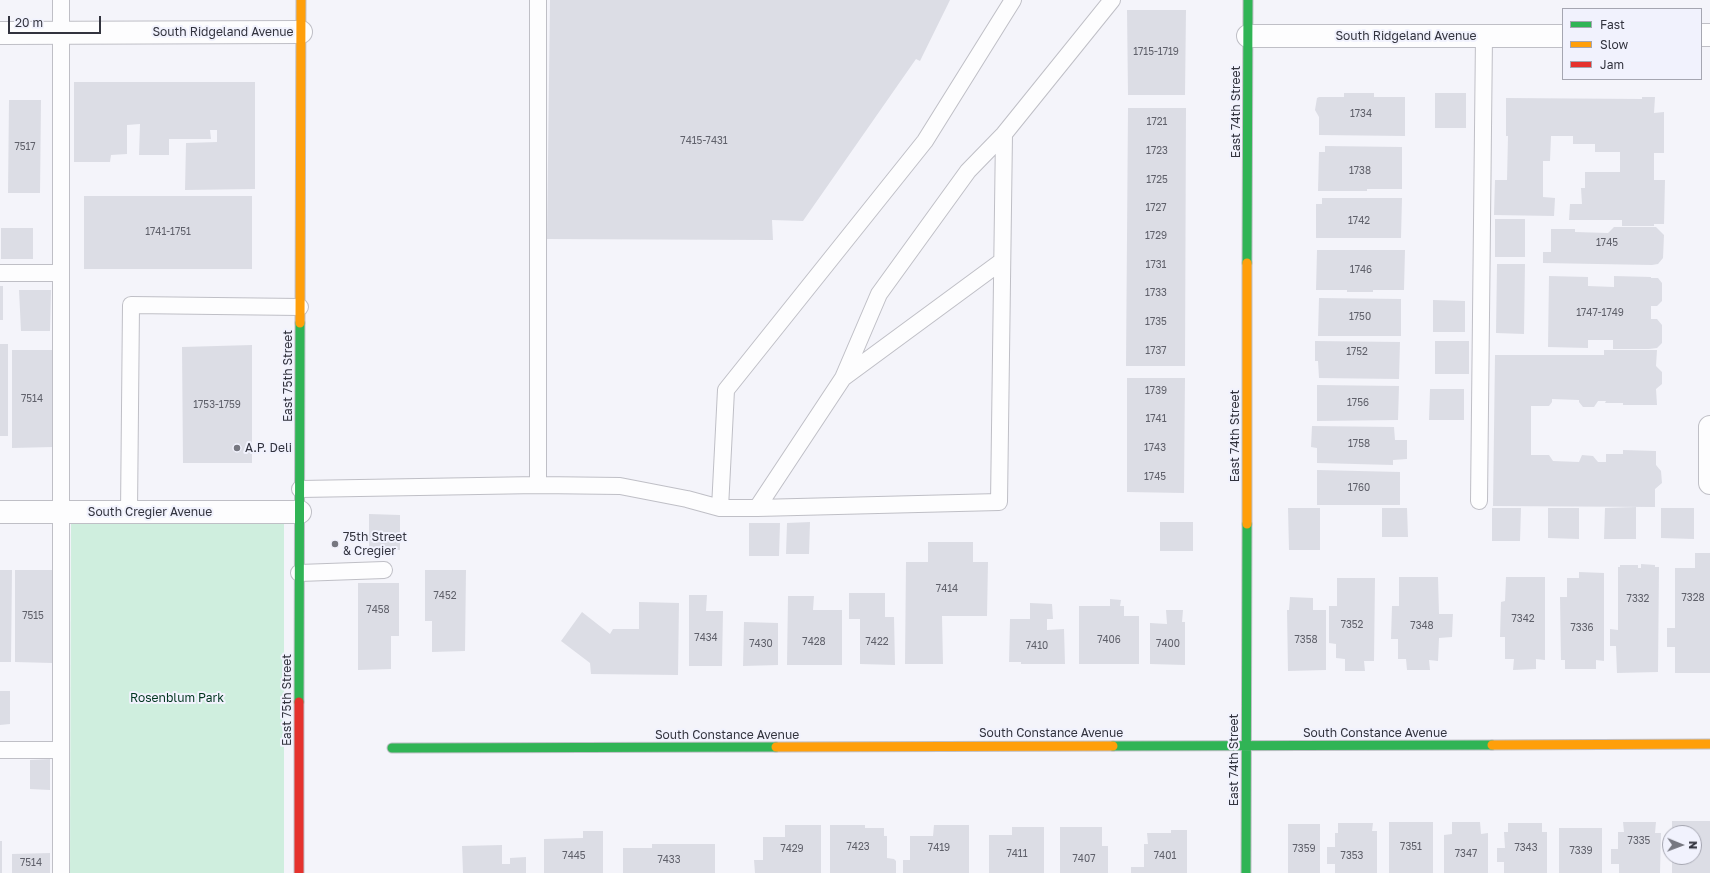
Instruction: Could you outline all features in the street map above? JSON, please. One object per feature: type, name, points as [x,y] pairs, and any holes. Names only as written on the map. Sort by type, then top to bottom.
[{"type":"street","name":"East 75th Street","points":[[299,873],[301,0]]},
{"type":"street","name":"East 74th Street","points":[[1246,873],[1248,0]]},
{"type":"street","name":"South Ridgeland Avenue","points":[[0,33],[301,32]]},
{"type":"street","name":"South Ridgeland Avenue","points":[[1248,36],[1562,36]]},
{"type":"street","points":[[1710,427],[1710,483]]},
{"type":"street","name":"South Cregier Avenue","points":[[0,512],[300,512]]},
{"type":"street","name":"South Constance Avenue","points":[[392,748],[1710,744]]},
{"type":"lane","points":[[61,0],[61,873]]},
{"type":"lane","points":[[538,0],[538,485]]},
{"type":"lane","points":[[720,508],[726,390],[925,141],[1013,0]]},
{"type":"lane","points":[[757,508],[843,378],[879,294],[968,171],[1004,134],[1112,0]]},
{"type":"lane","points":[[1479,501],[1484,36]]},
{"type":"lane","points":[[300,489],[538,485],[620,486],[687,499],[720,508],[999,502],[1004,134]]},
{"type":"lane","points":[[843,378],[1002,261]]},
{"type":"lane","points":[[0,273],[61,273]]},
{"type":"lane","points":[[129,512],[131,305],[300,307]]},
{"type":"lane","points":[[299,573],[384,570]]},
{"type":"lane","points":[[0,750],[61,750]]},
{"type":"green space","name":"Rosenblum Park","points":[[71,523],[284,523],[284,873],[70,873]]},
{"type":"building","points":[[550,0],[950,0],[920,61],[916,59],[803,221],[772,220],[773,240],[547,239]]},
{"type":"building","points":[[1127,10],[1186,10],[1185,95],[1128,95]]},
{"type":"building","points":[[74,82],[255,82],[255,189],[185,190],[186,143],[217,142],[217,130],[210,130],[211,139],[169,139],[169,155],[139,155],[140,124],[127,125],[127,154],[111,155],[110,162],[74,162]]},
{"type":"building","points":[[1344,93],[1374,93],[1374,97],[1405,97],[1405,136],[1319,135],[1319,117],[1315,110],[1317,98],[1344,97]]},
{"type":"building","points":[[1435,93],[1466,93],[1466,128],[1435,128]]},
{"type":"building","points":[[1642,97],[1655,97],[1654,113],[1664,112],[1664,153],[1654,153],[1654,180],[1665,180],[1664,224],[1654,224],[1654,226],[1622,226],[1622,220],[1569,220],[1570,204],[1582,204],[1581,188],[1585,188],[1585,172],[1620,172],[1620,152],[1595,152],[1595,144],[1573,144],[1573,136],[1551,136],[1550,161],[1543,161],[1543,197],[1555,198],[1554,216],[1494,215],[1495,180],[1507,180],[1508,136],[1506,136],[1506,98],[1642,99]]},
{"type":"building","points":[[9,100],[41,100],[40,193],[8,193]]},
{"type":"building","points":[[1128,108],[1186,108],[1185,366],[1126,366]]},
{"type":"building","points":[[1325,146],[1402,147],[1402,189],[1318,191],[1319,152],[1325,152]]},
{"type":"building","points":[[84,196],[252,196],[252,269],[84,269]]},
{"type":"building","points":[[1322,198],[1402,198],[1401,238],[1316,238],[1316,204],[1322,204]]},
{"type":"building","points":[[1495,219],[1525,219],[1525,257],[1495,257]]},
{"type":"building","points":[[1614,227],[1656,227],[1664,235],[1663,258],[1658,264],[1652,265],[1543,263],[1543,252],[1551,252],[1551,229],[1575,229],[1575,232],[1608,233]]},
{"type":"building","points":[[1,228],[33,228],[33,259],[1,259]]},
{"type":"building","points":[[1317,250],[1405,250],[1404,290],[1347,292],[1347,290],[1316,290]]},
{"type":"building","points":[[1497,264],[1525,264],[1524,334],[1496,333]]},
{"type":"building","points":[[1549,276],[1588,277],[1588,286],[1614,287],[1614,276],[1658,278],[1662,283],[1662,301],[1657,306],[1651,306],[1651,319],[1657,319],[1662,325],[1662,343],[1657,348],[1649,349],[1613,349],[1613,340],[1588,340],[1588,348],[1548,347]]},
{"type":"building","points":[[0,286],[3,286],[3,320],[0,320]]},
{"type":"building","points":[[19,290],[51,290],[50,331],[21,331]]},
{"type":"building","points":[[1319,298],[1401,299],[1401,336],[1318,336]]},
{"type":"building","points":[[1433,300],[1465,301],[1465,332],[1433,332]]},
{"type":"building","points":[[1315,341],[1400,342],[1399,379],[1319,378],[1318,361],[1315,361]]},
{"type":"building","points":[[1435,341],[1469,341],[1469,374],[1435,374]]},
{"type":"building","points":[[0,344],[8,344],[8,436],[0,436]]},
{"type":"building","points":[[252,345],[252,463],[183,463],[182,347]]},
{"type":"building","points":[[12,350],[53,350],[53,447],[12,448]]},
{"type":"building","points":[[1604,350],[1657,350],[1656,366],[1662,372],[1662,384],[1656,389],[1657,405],[1623,405],[1623,403],[1605,403],[1606,401],[1598,401],[1594,407],[1583,407],[1579,400],[1552,399],[1549,406],[1531,406],[1531,455],[1549,455],[1553,461],[1579,462],[1582,455],[1593,456],[1598,462],[1606,462],[1606,454],[1623,454],[1623,450],[1656,451],[1656,465],[1661,471],[1662,483],[1655,489],[1655,507],[1493,506],[1495,355],[1604,355]]},
{"type":"building","points":[[1127,378],[1185,378],[1184,493],[1127,492]]},
{"type":"building","points":[[1317,385],[1399,386],[1398,420],[1317,421]]},
{"type":"building","points":[[1430,389],[1464,389],[1464,420],[1429,420]]},
{"type":"building","points":[[1312,426],[1394,427],[1395,440],[1407,440],[1407,459],[1393,460],[1393,465],[1317,463],[1317,448],[1311,447]]},
{"type":"building","points":[[1317,470],[1400,472],[1400,505],[1317,505]]},
{"type":"building","points":[[1636,507],[1636,539],[1604,539],[1605,508]]},
{"type":"building","points":[[1288,508],[1320,508],[1320,550],[1289,550]]},
{"type":"building","points":[[1382,508],[1407,508],[1408,537],[1382,537]]},
{"type":"building","points":[[1492,508],[1521,508],[1520,541],[1492,541]]},
{"type":"building","points":[[1548,508],[1579,508],[1579,539],[1548,538]]},
{"type":"building","points":[[1661,508],[1694,508],[1694,539],[1661,538]]},
{"type":"building","points":[[369,514],[400,515],[400,550],[369,549]]},
{"type":"building","points":[[810,522],[809,554],[786,554],[787,523]]},
{"type":"building","points":[[1160,522],[1193,522],[1193,551],[1160,551]]},
{"type":"building","points":[[749,523],[780,523],[779,556],[749,556]]},
{"type":"building","points":[[928,542],[973,542],[973,562],[988,562],[987,616],[942,616],[943,664],[905,664],[906,562],[928,562]]},
{"type":"building","points":[[1695,553],[1710,553],[1710,673],[1675,673],[1675,647],[1667,647],[1667,628],[1675,628],[1675,568],[1695,568]]},
{"type":"building","points":[[1641,564],[1655,565],[1655,567],[1659,567],[1658,672],[1617,673],[1616,646],[1610,646],[1610,629],[1618,630],[1618,567],[1620,567],[1620,565],[1638,565],[1638,568],[1641,568]]},
{"type":"building","points":[[0,570],[12,570],[11,662],[0,662]]},
{"type":"building","points":[[15,570],[52,570],[52,663],[15,662]]},
{"type":"building","points":[[425,570],[466,570],[465,651],[432,652],[432,621],[425,621]]},
{"type":"building","points":[[1579,572],[1604,573],[1604,661],[1596,660],[1596,669],[1565,669],[1565,660],[1561,660],[1560,597],[1567,597],[1567,578],[1579,578]]},
{"type":"building","points":[[1399,577],[1438,577],[1439,614],[1453,614],[1452,637],[1439,638],[1438,661],[1429,660],[1430,670],[1407,670],[1406,659],[1398,659],[1398,639],[1391,639],[1392,606],[1399,606]]},
{"type":"building","points":[[1506,577],[1545,577],[1545,660],[1536,659],[1536,669],[1513,670],[1514,659],[1505,659],[1505,637],[1500,637],[1501,602],[1505,601]]},
{"type":"building","points":[[1337,578],[1375,578],[1374,661],[1364,661],[1365,671],[1345,671],[1345,659],[1336,658],[1336,644],[1329,643],[1329,606],[1337,606]]},
{"type":"building","points":[[358,583],[399,583],[399,636],[391,636],[391,669],[358,670]]},
{"type":"building","points":[[849,593],[885,593],[885,617],[894,617],[895,665],[860,664],[860,619],[849,619]]},
{"type":"building","points":[[689,595],[707,595],[706,611],[723,611],[722,666],[689,666]]},
{"type":"building","points":[[788,596],[814,596],[813,610],[842,610],[842,665],[787,665]]},
{"type":"building","points":[[1290,597],[1313,598],[1313,610],[1326,610],[1326,670],[1288,671],[1287,610],[1289,610]]},
{"type":"building","points":[[1110,599],[1121,600],[1120,606],[1124,606],[1124,616],[1139,616],[1139,664],[1079,664],[1079,606],[1110,606]]},
{"type":"building","points":[[639,602],[679,603],[678,675],[591,674],[590,663],[561,641],[582,612],[610,634],[613,629],[639,629]]},
{"type":"building","points":[[1030,603],[1052,604],[1053,619],[1047,619],[1047,630],[1064,629],[1065,664],[1021,664],[1021,662],[1009,662],[1010,619],[1030,619]]},
{"type":"building","points":[[1166,610],[1183,610],[1182,622],[1185,622],[1185,665],[1150,664],[1150,623],[1167,624]]},
{"type":"building","points":[[744,622],[778,623],[778,665],[743,666]]},
{"type":"building","points":[[0,691],[10,691],[10,724],[0,725]]},
{"type":"building","points":[[50,759],[50,790],[30,789],[30,760]]},
{"type":"building","points":[[1672,821],[1710,821],[1710,873],[1672,873],[1672,865],[1702,865],[1702,825],[1672,825]]},
{"type":"building","points":[[1389,822],[1433,822],[1433,873],[1389,873]]},
{"type":"building","points":[[1452,822],[1480,822],[1481,834],[1488,833],[1488,873],[1444,873],[1444,835],[1452,834]]},
{"type":"building","points":[[1623,822],[1656,822],[1655,833],[1661,833],[1660,873],[1619,873],[1619,864],[1611,864],[1611,849],[1618,849],[1618,832],[1624,832]]},
{"type":"building","points":[[1338,823],[1373,823],[1372,831],[1377,831],[1377,873],[1335,873],[1335,864],[1327,864],[1327,847],[1335,847],[1335,833],[1338,833]]},
{"type":"building","points":[[1508,823],[1542,823],[1542,832],[1547,832],[1547,873],[1504,873],[1504,862],[1497,862],[1497,848],[1505,848],[1504,832],[1508,832]]},
{"type":"building","points":[[1288,824],[1320,824],[1320,873],[1288,873]]},
{"type":"building","points":[[785,825],[821,825],[821,873],[755,873],[754,860],[763,860],[763,837],[785,837]]},
{"type":"building","points":[[830,825],[865,825],[865,828],[884,828],[884,836],[887,836],[887,858],[894,859],[896,861],[896,873],[830,873]]},
{"type":"building","points":[[934,825],[969,825],[969,873],[903,873],[903,860],[910,860],[910,836],[933,836]]},
{"type":"building","points":[[1012,827],[1044,827],[1044,873],[989,873],[989,835],[1012,835]]},
{"type":"building","points":[[1060,827],[1102,827],[1102,846],[1108,846],[1108,873],[1060,873]]},
{"type":"building","points":[[1559,828],[1602,828],[1602,873],[1559,873]]},
{"type":"building","points":[[1171,830],[1187,830],[1187,873],[1131,873],[1131,867],[1144,867],[1144,844],[1148,844],[1147,833],[1171,833]]},
{"type":"building","points":[[583,831],[603,831],[603,873],[544,873],[544,839],[583,838]]},
{"type":"building","points":[[0,841],[2,841],[2,873],[0,873]]},
{"type":"building","points":[[652,844],[715,844],[715,873],[623,873],[623,848],[652,848]]},
{"type":"building","points":[[502,845],[502,864],[510,864],[510,858],[526,857],[526,873],[463,873],[462,846]]},
{"type":"building","points":[[50,853],[50,873],[12,873],[12,854]]},
{"type":"traffic: fast","points":[[1247,263],[1248,0]]},
{"type":"traffic: fast","points":[[299,702],[300,323]]},
{"type":"traffic: fast","points":[[1246,873],[1247,524]]},
{"type":"traffic: fast","points":[[1113,746],[1492,745]]},
{"type":"traffic: fast","points":[[392,748],[776,747]]},
{"type":"traffic: slow","points":[[300,323],[301,0]]},
{"type":"traffic: slow","points":[[1247,263],[1247,524]]},
{"type":"traffic: slow","points":[[1492,745],[1710,744]]},
{"type":"traffic: slow","points":[[776,747],[1113,746]]},
{"type":"traffic: jam","points":[[299,702],[299,873]]},
{"type":"place","name":"A.P. Deli","points":[[237,448]]},
{"type":"place","name":"75th Street & Cregier","points":[[335,544]]}]
